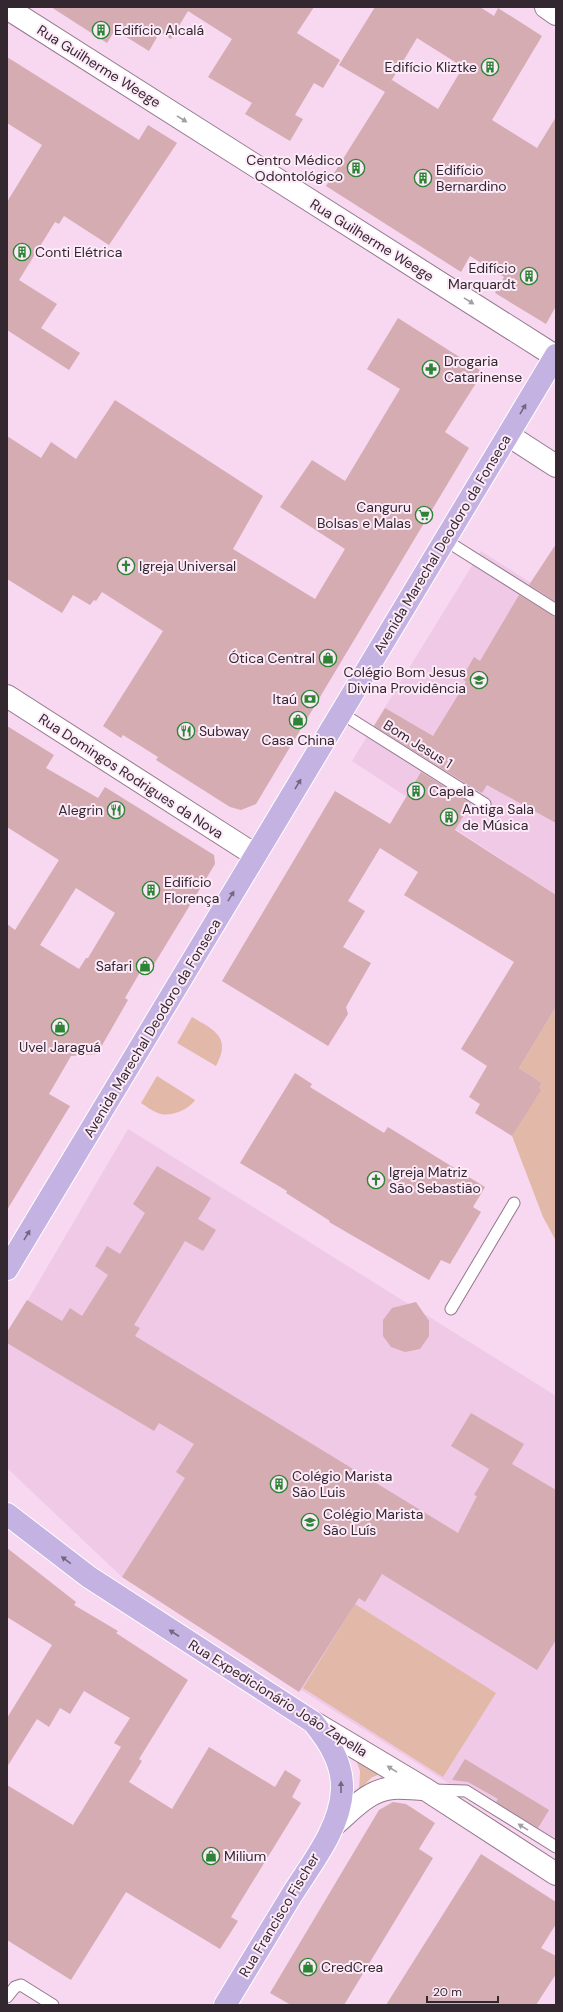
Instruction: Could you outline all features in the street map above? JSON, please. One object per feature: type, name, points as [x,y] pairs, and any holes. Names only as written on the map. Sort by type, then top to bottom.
[{"type":"main road","name":"Avenida Marechal Deodoro da Fonseca","points":[[7,1269],[556,355]]},
{"type":"main road","name":"Rua Expedicionário João Zapella","points":[[7,1514],[89,1577],[313,1722]]},
{"type":"main road","name":"Rua Francisco Fischer","points":[[225,2005],[334,1825],[342,1791],[341,1770],[326,1738],[313,1722]]},
{"type":"street","points":[[546,7],[556,14]]},
{"type":"street","name":"Rua Guilherme Weege","points":[[7,8],[556,355]]},
{"type":"street","points":[[508,435],[556,466]]},
{"type":"street","name":"Rua Domingos Rodrigues da Nova","points":[[7,696],[255,855]]},
{"type":"street","name":"Rua Expedicionário João Zapella","points":[[313,1722],[425,1789],[556,1874]]},
{"type":"street","name":"Rua Francisco Fischer","points":[[334,1825],[360,1802],[375,1792],[393,1788],[425,1789]]},
{"type":"lane","points":[[445,540],[556,610]]},
{"type":"lane","name":"Bom Jesus 1","points":[[341,713],[481,802]]},
{"type":"lane","points":[[452,1309],[514,1203]]},
{"type":"lane","points":[[425,1789],[466,1791],[556,1847]]},
{"type":"lane","points":[[7,1997],[15,1986],[21,1985],[53,2005]]},
{"type":"shaded area","name":"Colégio Bom Jesus Divina Providência","points":[[481,551],[556,599],[556,895],[352,761]]},
{"type":"shaded area","points":[[556,1007],[556,1241],[543,1217],[512,1136],[542,1083],[519,1068]]},
{"type":"shaded area","points":[[192,1017],[207,1026],[218,1036],[221,1041],[222,1048],[216,1066],[177,1043]]},
{"type":"shaded area","points":[[157,1076],[195,1100],[184,1110],[173,1114],[156,1112],[141,1103]]},
{"type":"shaded area","name":"Colégio Marista São Luís","points":[[128,1129],[556,1396],[556,1851],[122,1577],[7,1468],[7,1336]]},
{"type":"shaded area","points":[[355,1604],[496,1693],[443,1777],[303,1688]]},
{"type":"shaded area","points":[[353,1751],[386,1771],[371,1778],[359,1791],[360,1771]]},
{"type":"building","points":[[51,7],[314,7],[297,33],[340,60],[323,88],[314,83],[295,115],[303,119],[290,141],[245,114],[252,103],[208,77],[232,39],[188,11],[171,39],[160,32],[149,51],[115,30],[107,43]]},
{"type":"building","points":[[375,7],[480,7],[494,16],[498,8],[542,36],[492,120],[537,148],[556,117],[556,306],[546,324],[495,293],[504,277],[470,256],[461,272],[326,186],[385,92],[339,65]],"holes":[[[417,38],[463,67],[438,109],[392,80],[387,88]]]},
{"type":"building","points":[[7,57],[139,140],[148,125],[177,143],[109,245],[64,216],[59,224],[55,222],[19,280],[57,304],[41,328],[80,353],[69,370],[7,330],[7,202],[42,145],[7,123]]},
{"type":"building","points":[[398,318],[483,372],[445,432],[469,448],[256,804],[241,810],[230,807],[156,760],[158,757],[123,735],[121,738],[103,726],[163,631],[102,592],[96,601],[94,600],[90,605],[73,595],[62,613],[7,579],[7,436],[41,458],[51,442],[76,459],[115,400],[263,496],[233,549],[315,599],[345,549],[280,507],[312,460],[345,481],[400,389],[367,369]]},
{"type":"building","points":[[556,544],[556,602],[529,585]]},
{"type":"building","points":[[519,595],[556,617],[556,823],[487,785],[482,793],[478,791],[374,726],[385,708],[433,736],[466,682],[462,678],[474,657],[480,661]]},
{"type":"building","points":[[7,726],[54,755],[46,768],[98,798],[105,787],[214,855],[215,864],[153,966],[146,962],[125,998],[128,1000],[97,1054],[71,1056],[49,1094],[70,1106],[7,1210],[7,924],[15,930],[59,860],[7,827]],"holes":[[[76,888],[115,913],[88,958],[86,958],[79,969],[40,945]]]},
{"type":"building","points":[[421,772],[471,803],[455,830],[556,895],[556,1007],[519,1068],[542,1083],[539,1088],[541,1090],[512,1136],[475,1113],[480,1104],[469,1097],[487,1066],[461,1049],[514,962],[404,895],[418,872],[380,848],[348,901],[365,911],[343,947],[371,963],[346,1007],[348,1014],[328,1046],[222,981],[335,791],[390,824]]},
{"type":"building","name":"Igreja Matriz São Sebastião","points":[[295,1073],[312,1084],[310,1087],[384,1133],[388,1127],[485,1187],[473,1207],[481,1212],[450,1264],[441,1260],[429,1280],[329,1222],[330,1221],[286,1193],[287,1191],[240,1163]]},
{"type":"building","name":"Colégio Marista São Luis","points":[[157,1166],[211,1198],[198,1219],[216,1230],[203,1251],[185,1241],[134,1325],[140,1328],[135,1336],[458,1533],[477,1496],[474,1495],[489,1469],[451,1446],[471,1413],[524,1444],[512,1464],[556,1490],[556,1640],[537,1670],[382,1574],[365,1602],[359,1598],[299,1692],[122,1577],[185,1478],[176,1472],[194,1444],[159,1423],[154,1431],[7,1343],[7,1332],[27,1300],[62,1321],[70,1308],[82,1316],[108,1275],[95,1266],[107,1246],[120,1254],[145,1213],[133,1204]]},
{"type":"building","points":[[416,1302],[429,1321],[429,1336],[420,1349],[405,1352],[391,1347],[383,1336],[383,1320],[392,1308]]},
{"type":"building","points":[[7,1548],[76,1602],[74,1605],[118,1631],[116,1633],[188,1680],[139,1759],[142,1761],[129,1782],[172,1809],[209,1747],[275,1787],[285,1770],[301,1780],[292,1797],[301,1803],[231,1917],[238,1921],[220,1949],[126,1892],[71,1980],[7,1940],[7,1785],[73,1825],[121,1747],[114,1743],[130,1718],[84,1691],[70,1714],[60,1708],[49,1727],[37,1719],[7,1767],[7,1718],[52,1645],[7,1617]]},
{"type":"building","points":[[465,1759],[549,1810],[538,1828],[496,1802],[498,1799],[468,1782],[452,1780]]},
{"type":"building","points":[[393,1802],[406,1804],[435,1823],[419,1849],[433,1858],[344,2005],[291,2005],[270,1993],[379,1810]]},
{"type":"building","points":[[481,1854],[556,1902],[556,1924],[541,1948],[556,1956],[556,1974],[536,2005],[386,2005]]},
{"type":"place","name":"Edifício Alcalá","points":[[101,30]]},
{"type":"place","name":"Edifício Kliztke","points":[[490,67]]},
{"type":"place","name":"Centro Médico Odontológico","points":[[356,168]]},
{"type":"place","name":"Edifício Bernardino","points":[[423,178]]},
{"type":"place","name":"Conti Elétrica","points":[[22,252]]},
{"type":"place","name":"Edifício Marquardt","points":[[529,276]]},
{"type":"place","name":"Drogaria Catarinense","points":[[431,369]]},
{"type":"place","name":"Canguru Bolsas e Malas","points":[[424,515]]},
{"type":"place","name":"Igreja Universal","points":[[126,566]]},
{"type":"place","name":"Ótica Central","points":[[328,658]]},
{"type":"place","name":"Colégio Bom Jesus Divina Providência","points":[[479,680]]},
{"type":"place","name":"Itaú","points":[[310,699]]},
{"type":"place","name":"Casa China","points":[[298,720]]},
{"type":"place","name":"Subway","points":[[186,731]]},
{"type":"place","name":"Capela","points":[[416,791]]},
{"type":"place","name":"Alegrin","points":[[116,810]]},
{"type":"place","name":"Antiga Sala de Música","points":[[449,817]]},
{"type":"place","name":"Edifício Florença","points":[[151,890]]},
{"type":"place","name":"Safari","points":[[145,966]]},
{"type":"place","name":"Uvel Jaraguá","points":[[60,1027]]},
{"type":"place","name":"Igreja Matriz São Sebastião","points":[[376,1180]]},
{"type":"place","name":"Colégio Marista São Luis","points":[[279,1484]]},
{"type":"place","name":"Colégio Marista São Luís","points":[[310,1522]]},
{"type":"place","name":"Milium","points":[[211,1856]]},
{"type":"place","name":"CredCrea","points":[[308,1967]]}]
